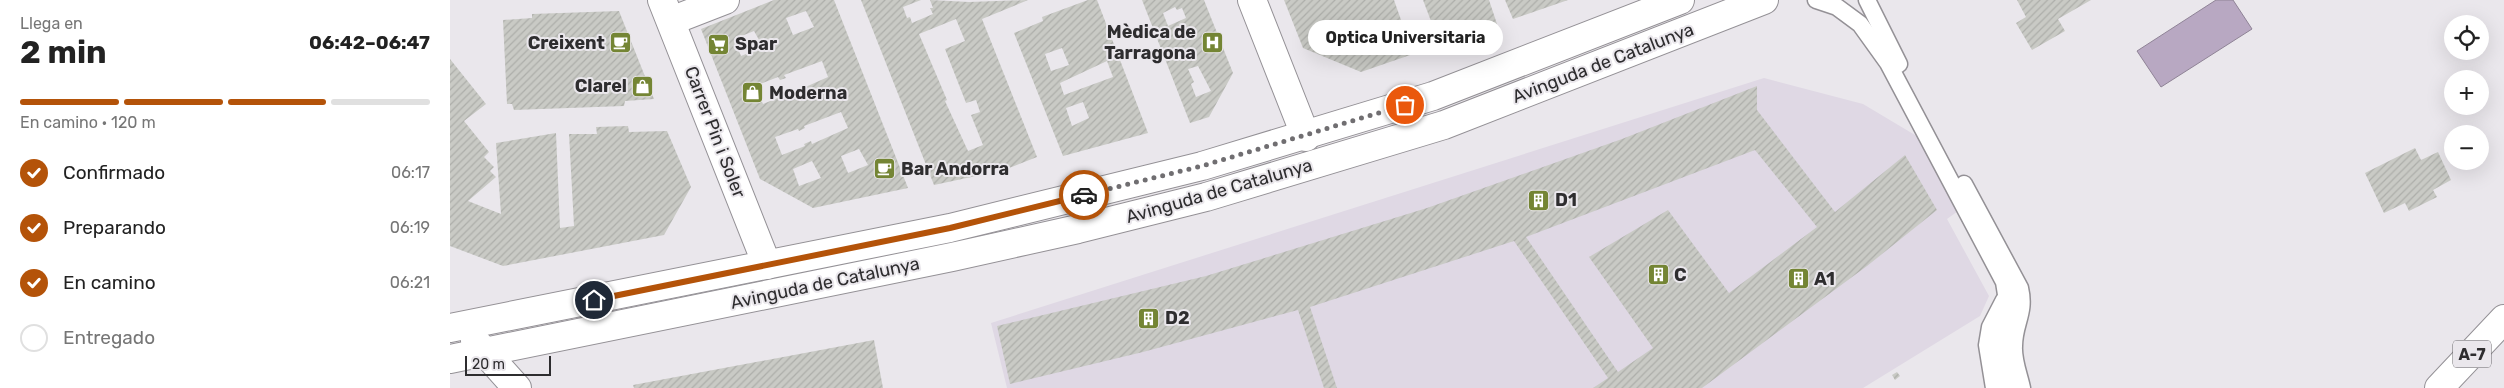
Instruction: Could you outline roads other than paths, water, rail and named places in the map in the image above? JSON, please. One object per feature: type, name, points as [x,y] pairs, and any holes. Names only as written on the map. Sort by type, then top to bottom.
[{"type":"main road","points":[[667,11],[725,0]]},
{"type":"main road","points":[[1252,0],[1306,136]]},
{"type":"main road","name":"Avinguda de Catalunya","points":[[453,323],[767,265],[959,226],[1202,166],[1433,96],[1680,0]]},
{"type":"main road","name":"Avinguda de Catalunya","points":[[450,359],[952,257],[1078,229],[1206,197],[1444,125],[1764,0]]},
{"type":"main road","name":"Carrer Pin i Soler","points":[[667,11],[767,265]]},
{"type":"main road","name":"A-7","points":[[2439,388],[2504,319]]},
{"type":"main road","points":[[453,323],[486,352],[517,388]]},
{"type":"lane","points":[[1816,0],[1837,7],[1860,24],[1888,64],[2004,282],[2008,308],[2002,336],[2002,354],[2008,388]]},
{"type":"lane","points":[[1867,0],[2020,288],[2023,301],[2022,312],[2014,345],[2022,388]]},
{"type":"lane","points":[[1994,388],[1987,345],[1990,328],[2007,296]]},
{"type":"place","name":"Mèdica de Tarragona","points":[[1212,42]]},
{"type":"place","name":"Creixent","points":[[621,43]]},
{"type":"place","name":"Spar","points":[[719,44]]},
{"type":"place","name":"Clarel","points":[[643,86]]},
{"type":"place","name":"Moderna","points":[[753,93]]},
{"type":"place","name":"Optica Universitaria","points":[[1405,105]]},
{"type":"place","name":"Bar Andorra","points":[[885,169]]},
{"type":"place","name":"D1","points":[[1539,200]]},
{"type":"place","name":"C","points":[[1658,275]]},
{"type":"place","name":"A1","points":[[1798,279]]},
{"type":"place","name":"D2","points":[[1149,318]]}]
